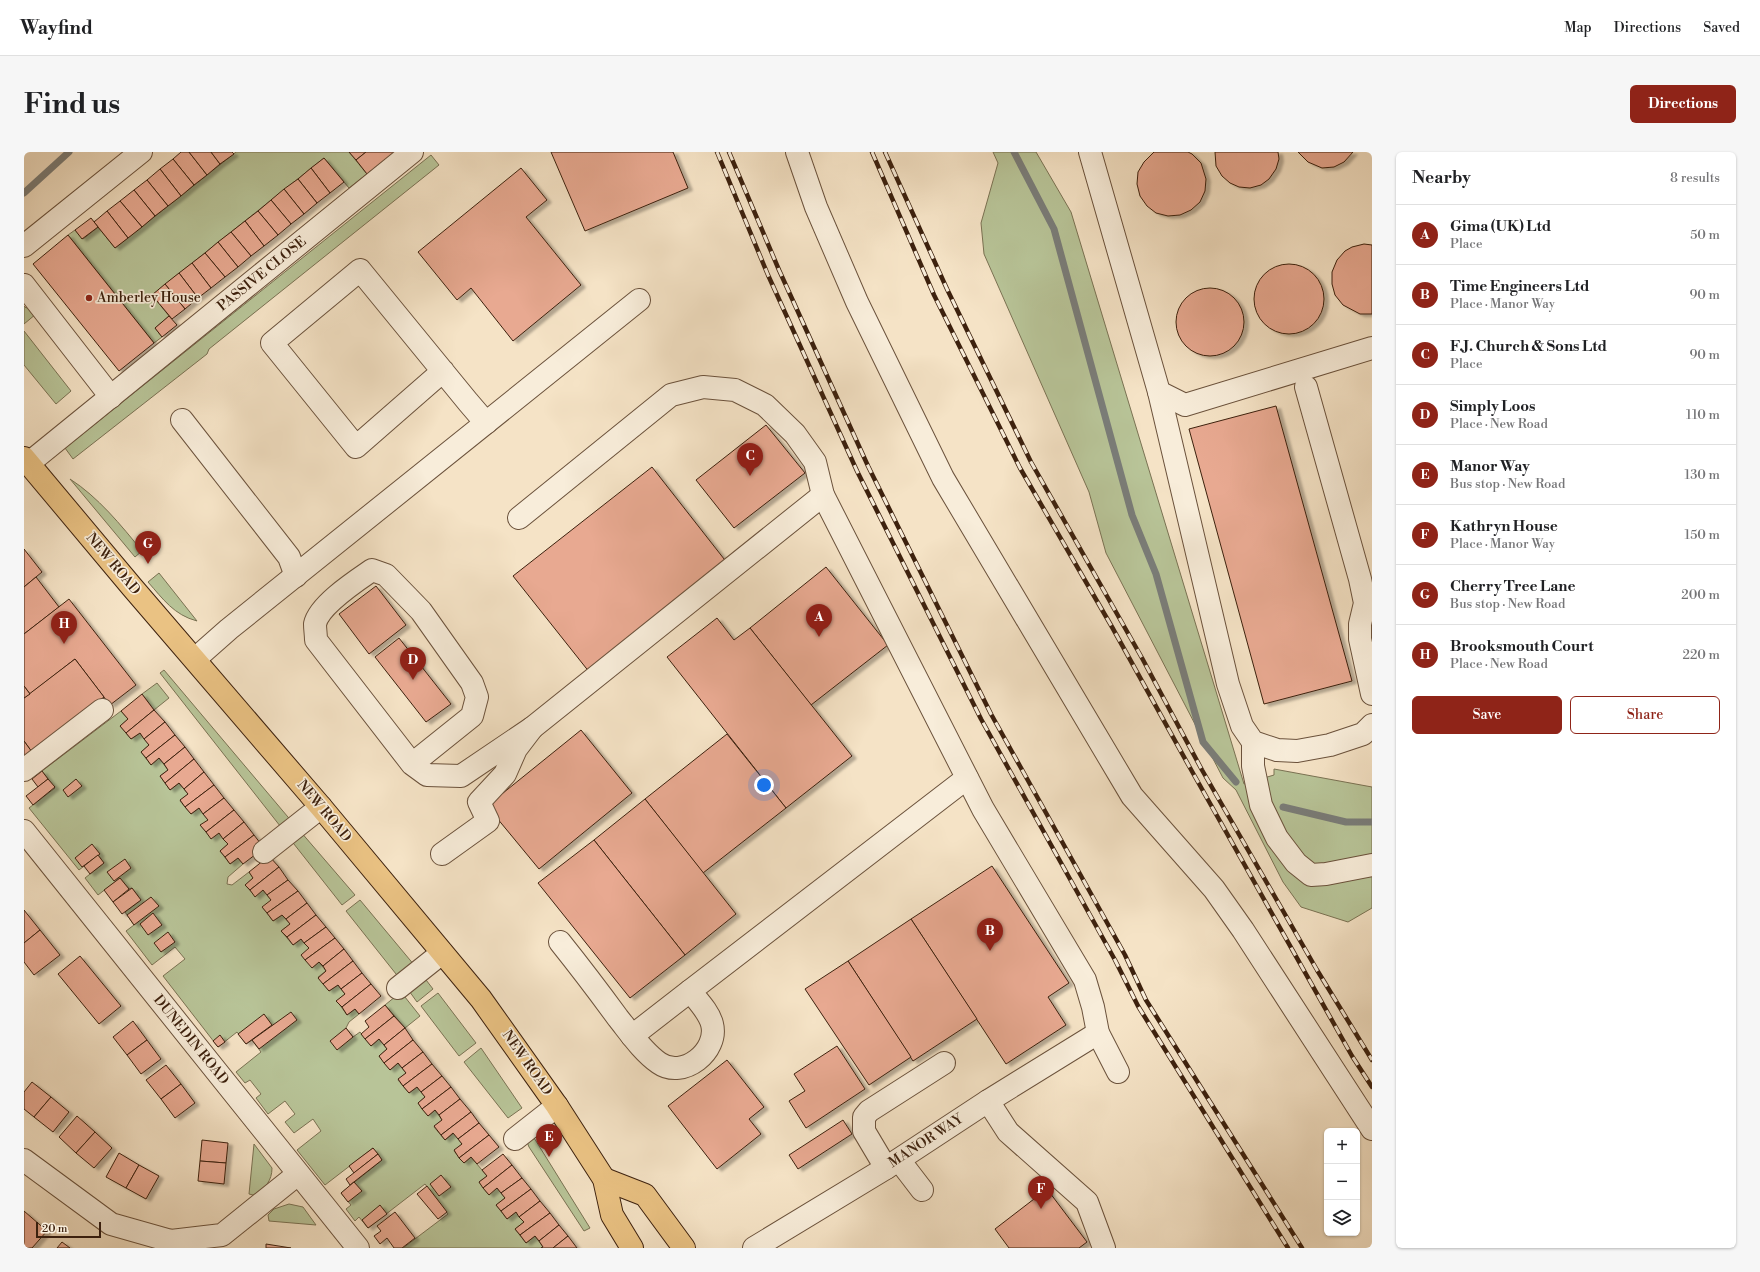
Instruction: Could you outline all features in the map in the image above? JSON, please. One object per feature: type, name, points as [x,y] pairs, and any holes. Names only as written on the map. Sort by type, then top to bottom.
[{"type":"main road","name":"NEW ROAD","points":[[26,461],[321,807],[481,999],[557,1106],[604,1178],[612,1214],[632,1248]]},
{"type":"main road","points":[[604,1178],[645,1195],[684,1248]]},
{"type":"street","points":[[24,246],[141,152]]},
{"type":"street","name":"PASSIVE CLOSE","points":[[26,461],[111,397],[412,152]]},
{"type":"street","points":[[797,152],[816,207],[857,302],[947,485],[1132,796],[1218,895],[1243,930],[1372,1129]]},
{"type":"street","points":[[1090,152],[1159,392],[1228,684],[1242,726],[1253,742],[1253,766],[1261,805],[1277,838],[1296,863],[1311,875],[1326,874],[1372,865]]},
{"type":"street","points":[[442,371],[356,447],[272,343],[360,270],[486,423]]},
{"type":"street","points":[[24,286],[111,397]]},
{"type":"street","points":[[195,659],[218,638],[639,300]]},
{"type":"street","points":[[1159,392],[1185,404],[1372,348]]},
{"type":"street","points":[[519,518],[672,395],[703,387],[735,390],[765,405],[795,434],[815,462],[823,495],[983,809],[1084,980],[1093,1007],[1098,1033],[1118,1072]]},
{"type":"street","points":[[1306,387],[1366,578],[1365,602],[1360,624],[1360,639],[1372,694]]},
{"type":"street","points":[[182,420],[289,557],[296,576]]},
{"type":"street","points":[[412,764],[472,716],[477,697],[472,683],[421,611],[386,575],[372,570],[342,591],[320,612],[315,623],[316,640],[412,764],[427,775],[461,776],[532,728],[823,495]]},
{"type":"street","points":[[24,770],[102,710]]},
{"type":"street","points":[[1253,742],[1277,750],[1297,751],[1330,746],[1363,734],[1372,725]]},
{"type":"street","points":[[442,854],[488,821],[479,802],[505,774],[516,749],[532,728]]},
{"type":"street","points":[[632,1036],[967,778]]},
{"type":"street","points":[[264,852],[321,807]]},
{"type":"street","name":"DUNEDIN ROAD","points":[[24,831],[358,1248]]},
{"type":"street","points":[[560,942],[632,1036],[660,1065],[670,1068],[681,1068],[702,1057],[709,1047],[713,1035],[712,1024],[706,1011],[690,991]]},
{"type":"street","points":[[398,988],[442,953]]},
{"type":"street","name":"MANOR WAY","points":[[764,1245],[893,1164],[988,1101],[1098,1033]]},
{"type":"street","points":[[922,1190],[893,1164],[864,1131],[864,1117],[869,1111],[944,1063]]},
{"type":"street","points":[[988,1101],[1008,1132],[1087,1202],[1104,1248]]},
{"type":"street","points":[[515,1139],[557,1106]]},
{"type":"street","points":[[24,1160],[111,1224],[171,1241],[222,1235],[298,1174]]},
{"type":"green space","points":[[236,152],[349,152],[367,174],[349,188],[324,158],[152,295],[169,316],[155,328],[162,337],[154,343],[68,235],[75,230],[83,239],[98,227],[115,248]]},
{"type":"green space","points":[[993,152],[1036,152],[1071,212],[1244,784],[1274,775],[1274,769],[1372,787],[1372,908],[1348,922],[1301,907],[1283,882],[1236,790],[1223,778],[1106,553],[1089,492],[984,254],[981,223],[998,163]]},
{"type":"green space","points":[[431,155],[439,165],[209,349],[207,354],[73,459],[65,448]]},
{"type":"green space","points":[[24,306],[26,308],[30,306],[36,314],[24,324]]},
{"type":"green space","points":[[24,331],[71,391],[56,404],[24,365]]},
{"type":"green space","points":[[70,479],[100,503],[142,551],[135,557]]},
{"type":"green space","points":[[159,573],[197,621],[175,611],[148,582]]},
{"type":"green space","points":[[164,670],[293,823],[284,831],[160,673]]},
{"type":"green space","points":[[157,683],[169,698],[154,710],[142,694]]},
{"type":"green space","points":[[121,711],[128,719],[120,726],[131,739],[140,733],[149,745],[141,752],[151,765],[159,758],[168,770],[160,776],[170,790],[179,783],[188,794],[180,801],[191,814],[199,808],[208,820],[201,826],[211,838],[219,833],[228,844],[220,851],[230,864],[238,858],[243,864],[228,877],[227,884],[232,885],[249,872],[253,878],[245,885],[255,896],[263,890],[271,900],[263,908],[273,921],[282,915],[290,924],[281,931],[293,945],[301,939],[309,948],[312,968],[319,962],[326,971],[318,977],[329,991],[338,985],[345,994],[337,1001],[347,1015],[355,1009],[359,1014],[349,1022],[346,1028],[353,1037],[360,1032],[371,1046],[379,1039],[387,1049],[379,1056],[390,1070],[398,1063],[406,1073],[398,1080],[409,1093],[417,1087],[425,1097],[418,1103],[428,1116],[435,1110],[442,1120],[434,1127],[445,1140],[454,1133],[462,1144],[454,1151],[464,1163],[471,1157],[487,1176],[479,1182],[488,1194],[497,1188],[505,1198],[496,1205],[507,1219],[516,1212],[524,1222],[515,1229],[526,1243],[535,1236],[543,1247],[403,1248],[448,1214],[425,1184],[368,1228],[359,1217],[355,1221],[346,1209],[351,1205],[341,1193],[382,1160],[373,1148],[325,1185],[297,1150],[321,1131],[313,1119],[294,1133],[285,1122],[295,1114],[285,1101],[268,1114],[256,1098],[261,1094],[250,1080],[245,1083],[236,1072],[261,1052],[252,1040],[246,1044],[237,1032],[218,1047],[163,976],[185,959],[175,947],[152,965],[126,931],[134,925],[125,912],[141,900],[132,888],[129,889],[120,878],[98,895],[85,878],[104,863],[98,855],[79,870],[29,808],[55,788],[42,771]]},
{"type":"green space","points":[[300,831],[355,895],[342,905],[290,839]]},
{"type":"green space","points":[[360,900],[415,966],[400,979],[346,911]]},
{"type":"green space","points":[[423,976],[433,989],[417,1002],[407,988]]},
{"type":"green space","points":[[401,992],[420,1016],[405,1028],[385,1005]]},
{"type":"green space","points":[[438,993],[476,1043],[459,1056],[421,1006]]},
{"type":"green space","points":[[481,1048],[522,1108],[508,1118],[464,1062]]},
{"type":"green space","points":[[531,1133],[590,1228],[584,1231],[529,1147],[525,1137]]},
{"type":"green space","points":[[254,1144],[272,1168],[271,1177],[257,1196],[249,1194]]},
{"type":"green space","points":[[289,1204],[303,1207],[316,1225],[269,1221],[268,1215],[274,1209]]},
{"type":"building","points":[[181,152],[189,152],[207,175],[194,185],[173,159]]},
{"type":"building","points":[[189,152],[211,152],[220,164],[207,175]]},
{"type":"building","points":[[211,152],[232,152],[234,154],[220,164]]},
{"type":"building","points":[[349,152],[366,152],[356,160]]},
{"type":"building","points":[[366,152],[394,153],[367,174],[356,160]]},
{"type":"building","points":[[551,152],[673,152],[688,188],[585,231]]},
{"type":"building","points":[[1154,152],[1188,152],[1201,163],[1206,179],[1205,191],[1200,202],[1191,210],[1180,215],[1168,216],[1156,213],[1147,206],[1140,196],[1137,184],[1138,172],[1144,162]]},
{"type":"building","points":[[1215,152],[1278,152],[1279,159],[1276,169],[1269,179],[1261,185],[1250,188],[1239,187],[1230,183],[1222,176],[1216,166]]},
{"type":"building","points":[[1298,152],[1353,152],[1344,162],[1334,167],[1322,168],[1308,162]]},
{"type":"building","points":[[324,158],[344,182],[330,193],[311,168]]},
{"type":"building","points":[[173,159],[194,185],[181,196],[160,169]]},
{"type":"building","points":[[311,168],[330,193],[317,203],[298,179]]},
{"type":"building","points":[[521,168],[547,200],[526,217],[581,285],[513,341],[471,288],[457,300],[418,252]]},
{"type":"building","points":[[160,169],[181,196],[168,206],[147,180]]},
{"type":"building","points":[[298,179],[317,203],[304,214],[284,189]]},
{"type":"building","points":[[147,180],[168,206],[155,216],[134,190]]},
{"type":"building","points":[[284,189],[304,214],[291,224],[271,200]]},
{"type":"building","points":[[134,190],[155,216],[142,227],[120,201]]},
{"type":"building","points":[[271,200],[291,224],[278,235],[258,211]]},
{"type":"building","points":[[120,201],[142,227],[128,238],[107,211]]},
{"type":"building","points":[[107,211],[128,238],[115,248],[94,222]]},
{"type":"building","points":[[258,211],[278,235],[264,246],[245,221]]},
{"type":"building","points":[[91,218],[98,227],[82,239],[75,230]]},
{"type":"building","points":[[245,221],[264,246],[251,256],[231,232]]},
{"type":"building","points":[[231,232],[251,256],[238,267],[218,242]]},
{"type":"building","name":"Amberley House","points":[[68,235],[154,343],[119,371],[33,264]]},
{"type":"building","points":[[218,242],[238,267],[225,277],[205,253]]},
{"type":"building","points":[[1364,244],[1372,245],[1372,314],[1360,314],[1343,305],[1335,295],[1332,284],[1332,272],[1337,260],[1345,251],[1352,247]]},
{"type":"building","points":[[205,253],[225,277],[211,288],[192,263]]},
{"type":"building","points":[[192,263],[211,288],[198,298],[179,273]]},
{"type":"building","points":[[1289,264],[1302,267],[1314,274],[1321,286],[1324,299],[1321,312],[1314,324],[1302,331],[1289,334],[1276,331],[1264,324],[1257,312],[1254,299],[1257,286],[1264,274],[1276,267]]},
{"type":"building","points":[[179,273],[198,298],[185,309],[165,284]]},
{"type":"building","points":[[165,284],[185,309],[172,319],[152,295]]},
{"type":"building","points":[[1210,288],[1223,291],[1234,298],[1241,309],[1244,322],[1241,335],[1234,346],[1223,353],[1210,356],[1197,353],[1186,346],[1179,335],[1176,322],[1179,309],[1186,298],[1197,291]]},
{"type":"building","points":[[169,316],[177,325],[162,337],[155,328]]},
{"type":"building","points":[[1276,406],[1352,681],[1264,704],[1189,429]]},
{"type":"building","points":[[766,425],[805,473],[734,528],[696,480]]},
{"type":"building","points":[[652,467],[728,564],[590,673],[513,576]]},
{"type":"building","points":[[24,549],[42,572],[24,587]]},
{"type":"building","points":[[826,567],[888,645],[811,705],[750,628]]},
{"type":"building","points":[[36,577],[59,607],[24,634],[24,587]]},
{"type":"building","points":[[376,586],[406,625],[369,654],[339,614]]},
{"type":"building","points":[[69,599],[136,685],[110,705],[75,659],[30,694],[24,686],[24,634]]},
{"type":"building","points":[[717,618],[734,640],[750,628],[852,756],[786,808],[667,657]]},
{"type":"building","points":[[399,638],[451,704],[426,722],[375,657]]},
{"type":"building","points":[[75,659],[104,697],[32,752],[24,741],[24,698]]},
{"type":"building","points":[[24,686],[30,694],[24,698]]},
{"type":"building","points":[[142,694],[154,710],[126,733],[120,726],[128,719],[121,711]]},
{"type":"building","points":[[154,710],[165,722],[144,739],[140,733],[131,739],[126,733]]},
{"type":"building","points":[[165,722],[175,735],[146,758],[141,752],[149,745],[144,739]]},
{"type":"building","points":[[581,730],[632,793],[539,869],[487,806]]},
{"type":"building","points":[[727,734],[786,808],[703,873],[645,799]]},
{"type":"building","points":[[175,735],[185,747],[164,764],[159,758],[151,765],[146,758]]},
{"type":"building","points":[[24,741],[32,752],[24,759]]},
{"type":"building","points":[[185,747],[194,759],[165,783],[160,776],[168,770],[164,764]]},
{"type":"building","points":[[194,759],[204,772],[184,789],[179,783],[170,790],[165,783]]},
{"type":"building","points":[[42,771],[48,779],[38,787],[32,779]]},
{"type":"building","points":[[204,772],[214,785],[185,807],[180,800],[188,794],[184,789]]},
{"type":"building","points":[[48,779],[55,787],[33,805],[26,796]]},
{"type":"building","points":[[76,779],[82,786],[68,797],[63,790]]},
{"type":"building","points":[[214,785],[224,798],[203,814],[199,808],[191,814],[185,807]]},
{"type":"building","points":[[224,798],[234,810],[206,832],[200,825],[208,820],[203,814]]},
{"type":"building","points":[[645,799],[736,914],[685,955],[594,840]]},
{"type":"building","points":[[234,810],[244,822],[223,839],[219,833],[211,839],[206,832]]},
{"type":"building","points":[[244,822],[254,835],[225,857],[220,851],[228,844],[223,839]]},
{"type":"building","points":[[254,835],[264,848],[243,864],[238,858],[230,864],[225,857]]},
{"type":"building","points":[[594,840],[685,955],[630,998],[538,883]]},
{"type":"building","points":[[92,844],[100,854],[82,867],[75,858]]},
{"type":"building","points":[[98,855],[104,863],[90,874],[84,866]]},
{"type":"building","points":[[269,856],[279,867],[250,890],[245,885],[253,878],[249,872]]},
{"type":"building","points":[[125,859],[131,868],[114,881],[107,872]]},
{"type":"building","points":[[992,866],[1069,983],[1048,997],[1066,1025],[1006,1064],[911,919]]},
{"type":"building","points":[[279,867],[288,880],[267,895],[263,890],[255,897],[250,890]]},
{"type":"building","points":[[120,878],[129,889],[113,902],[104,890]]},
{"type":"building","points":[[288,880],[298,891],[267,913],[262,907],[271,900],[267,895]]},
{"type":"building","points":[[132,888],[141,900],[122,914],[113,902]]},
{"type":"building","points":[[298,891],[307,903],[286,919],[282,915],[273,921],[267,913]]},
{"type":"building","points":[[151,897],[159,906],[134,925],[127,915]]},
{"type":"building","points":[[307,903],[316,915],[287,937],[281,931],[290,924],[286,919]]},
{"type":"building","points":[[24,910],[40,930],[24,943]]},
{"type":"building","points":[[153,913],[162,925],[148,935],[140,924]]},
{"type":"building","points":[[316,915],[326,927],[304,943],[301,939],[293,945],[287,937]]},
{"type":"building","points":[[911,919],[977,1019],[913,1061],[848,961]]},
{"type":"building","points":[[326,927],[335,938],[305,960],[301,955],[309,948],[304,943]]},
{"type":"building","points":[[40,930],[60,955],[34,975],[24,962],[24,943]]},
{"type":"building","points":[[168,932],[175,942],[161,952],[154,943]]},
{"type":"building","points":[[335,938],[344,949],[323,966],[319,962],[312,968],[305,960]]},
{"type":"building","points":[[344,949],[353,961],[323,984],[318,978],[326,971],[323,966]]},
{"type":"building","points":[[80,956],[121,1006],[99,1024],[58,974]]},
{"type":"building","points":[[353,961],[362,973],[341,989],[338,985],[329,991],[323,984]]},
{"type":"building","points":[[848,961],[911,1057],[869,1085],[805,989]]},
{"type":"building","points":[[362,973],[371,984],[342,1007],[336,1001],[345,994],[341,989]]},
{"type":"building","points":[[371,984],[381,996],[359,1014],[355,1009],[347,1015],[342,1007]]},
{"type":"building","points":[[385,1005],[394,1016],[365,1039],[361,1034],[369,1027],[365,1021]]},
{"type":"building","points":[[291,1012],[297,1020],[259,1049],[252,1040]]},
{"type":"building","points":[[264,1014],[272,1025],[246,1044],[238,1034]]},
{"type":"building","points":[[394,1016],[405,1028],[384,1045],[379,1039],[371,1046],[365,1039]]},
{"type":"building","points":[[133,1021],[147,1040],[127,1055],[113,1037]]},
{"type":"building","points":[[346,1028],[353,1037],[337,1050],[330,1041]]},
{"type":"building","points":[[405,1028],[413,1040],[384,1063],[379,1056],[387,1049],[384,1045]]},
{"type":"building","points":[[220,1035],[225,1042],[218,1047],[213,1041]]},
{"type":"building","points":[[147,1040],[161,1059],[141,1074],[127,1055]]},
{"type":"building","points":[[413,1040],[423,1052],[402,1068],[398,1063],[390,1070],[384,1063]]},
{"type":"building","points":[[837,1046],[865,1089],[806,1128],[789,1101],[805,1091],[794,1074]]},
{"type":"building","points":[[423,1052],[432,1064],[403,1086],[398,1079],[406,1073],[402,1068]]},
{"type":"building","points":[[727,1060],[764,1107],[749,1119],[761,1134],[717,1169],[668,1106]]},
{"type":"building","points":[[432,1064],[442,1076],[421,1092],[417,1087],[409,1093],[403,1086]]},
{"type":"building","points":[[166,1065],[181,1084],[161,1099],[146,1080]]},
{"type":"building","points":[[442,1076],[451,1087],[422,1109],[418,1103],[425,1097],[421,1092]]},
{"type":"building","points":[[32,1082],[51,1097],[34,1117],[24,1109],[24,1092]]},
{"type":"building","points":[[181,1084],[195,1103],[175,1118],[161,1099]]},
{"type":"building","points":[[451,1087],[460,1099],[439,1115],[435,1110],[428,1116],[422,1109]]},
{"type":"building","points":[[51,1097],[69,1112],[53,1132],[34,1117]]},
{"type":"building","points":[[460,1099],[471,1112],[441,1135],[434,1126],[442,1120],[439,1115]]},
{"type":"building","points":[[471,1112],[479,1123],[458,1139],[453,1133],[445,1140],[441,1135]]},
{"type":"building","points":[[77,1116],[95,1132],[76,1153],[59,1137]]},
{"type":"building","points":[[843,1120],[852,1134],[798,1169],[789,1155]]},
{"type":"building","points":[[479,1123],[489,1135],[459,1158],[454,1150],[462,1144],[458,1139]]},
{"type":"building","points":[[95,1132],[112,1148],[94,1168],[76,1153]]},
{"type":"building","points":[[489,1135],[499,1147],[477,1164],[471,1157],[464,1163],[459,1158]]},
{"type":"building","points":[[202,1140],[228,1143],[226,1163],[200,1161]]},
{"type":"building","points":[[373,1148],[378,1154],[354,1173],[349,1166]]},
{"type":"building","points":[[119,1153],[139,1165],[126,1188],[106,1177]]},
{"type":"building","points":[[378,1154],[382,1160],[350,1185],[346,1179]]},
{"type":"building","points":[[503,1154],[512,1165],[483,1188],[479,1182],[487,1176],[482,1170]]},
{"type":"building","points":[[200,1161],[226,1163],[224,1184],[198,1181]]},
{"type":"building","points":[[139,1165],[159,1176],[146,1199],[126,1188]]},
{"type":"building","points":[[512,1165],[522,1178],[501,1193],[497,1188],[489,1195],[483,1188]]},
{"type":"building","points":[[441,1175],[451,1187],[439,1196],[430,1184]]},
{"type":"building","points":[[522,1178],[531,1189],[501,1211],[496,1205],[505,1198],[501,1193]]},
{"type":"building","points":[[354,1182],[362,1191],[348,1202],[341,1193]]},
{"type":"building","points":[[427,1186],[447,1212],[438,1219],[417,1194]]},
{"type":"building","points":[[531,1189],[540,1201],[519,1217],[516,1212],[507,1219],[501,1211]]},
{"type":"building","points":[[1047,1189],[1087,1242],[1079,1248],[1009,1248],[995,1229]]},
{"type":"building","points":[[540,1201],[550,1213],[520,1235],[515,1229],[524,1222],[519,1217]]},
{"type":"building","points":[[380,1205],[387,1214],[368,1228],[362,1220]]},
{"type":"building","points":[[24,1211],[47,1231],[32,1248],[24,1248]]},
{"type":"building","points":[[395,1212],[415,1238],[402,1248],[394,1248],[387,1238],[380,1244],[374,1236],[381,1231],[377,1226]]},
{"type":"building","points":[[550,1213],[559,1225],[539,1241],[535,1236],[526,1243],[520,1235]]},
{"type":"building","points":[[559,1225],[568,1236],[553,1248],[541,1248],[543,1247],[539,1241]]},
{"type":"building","points":[[568,1236],[577,1248],[553,1248]]},
{"type":"building","points":[[62,1242],[70,1248],[57,1248]]},
{"type":"building","points":[[266,1244],[291,1248],[266,1248]]},
{"type":"waterway","points":[[24,193],[69,152]]},
{"type":"waterway","points":[[1014,152],[1054,229],[1132,515],[1156,574],[1203,742],[1236,782]]},
{"type":"waterway","points":[[1283,807],[1346,822],[1372,822]]},
{"type":"railway","points":[[717,152],[768,275],[857,471],[981,719],[1115,960],[1138,1006],[1288,1248]]},
{"type":"railway","points":[[729,152],[779,270],[868,466],[991,714],[1125,955],[1146,1000],[1302,1248]]},
{"type":"railway","points":[[872,152],[934,295],[1020,468],[1112,627],[1352,1056],[1372,1087]]},
{"type":"railway","points":[[885,152],[947,289],[1031,462],[1142,658],[1202,770],[1317,970],[1372,1060]]},
{"type":"place","name":"Amberley House","points":[[89,298]]},
{"type":"place","name":"F.J. Church & Sons Ltd","points":[[750,476]]},
{"type":"place","name":"Cherry Tree Lane","points":[[148,564]]},
{"type":"place","name":"Gima (UK) Ltd","points":[[819,637]]},
{"type":"place","name":"Brooksmouth Court","points":[[64,644]]},
{"type":"place","name":"Simply Loos","points":[[413,680]]},
{"type":"place","name":"Time Engineers Ltd","points":[[990,951]]},
{"type":"place","name":"Manor Way","points":[[549,1157]]},
{"type":"place","name":"Kathryn House","points":[[1041,1209]]}]
